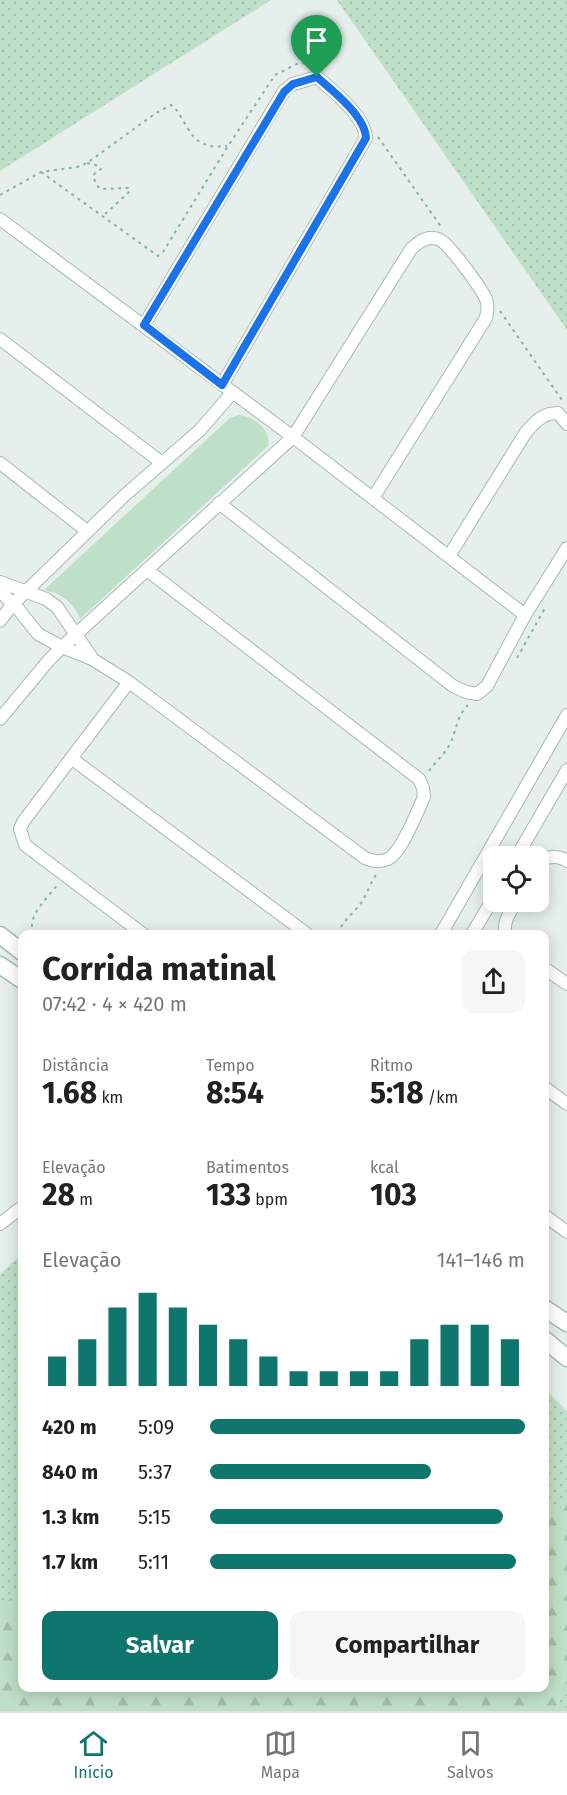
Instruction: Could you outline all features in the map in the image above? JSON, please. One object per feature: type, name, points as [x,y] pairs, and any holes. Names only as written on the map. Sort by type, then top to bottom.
[{"type":"main road","points":[[0,935],[18,949]]},
{"type":"main road","points":[[0,965],[18,977]]},
{"type":"main road","points":[[549,1311],[567,1323]]},
{"type":"main road","points":[[549,1343],[567,1358]]},
{"type":"street","points":[[0,621],[12,605],[87,531],[200,430],[227,389],[366,138],[366,129],[348,106],[317,77],[293,84],[284,92],[144,325]]},
{"type":"street","points":[[0,219],[374,498],[525,615]]},
{"type":"street","points":[[1,716],[62,647],[293,437],[411,249],[426,238],[441,240],[461,262],[486,300],[488,307],[486,318],[374,498]]},
{"type":"street","points":[[0,339],[162,463]]},
{"type":"street","points":[[449,556],[526,432],[537,420],[550,413],[558,413],[567,424]]},
{"type":"street","points":[[0,463],[87,531]]},
{"type":"street","points":[[219,503],[443,679],[466,692],[477,693],[487,686],[525,615],[567,548]]},
{"type":"street","points":[[0,591],[38,634],[92,659],[129,682],[365,858],[376,862],[388,859],[397,851],[424,797],[423,788],[418,779],[147,570]]},
{"type":"street","points":[[0,582],[46,599],[57,607],[92,659]]},
{"type":"street","points":[[129,682],[20,829],[25,845],[138,930]]},
{"type":"street","points":[[443,930],[567,716]]},
{"type":"street","points":[[71,758],[302,930]]},
{"type":"street","points":[[523,846],[567,771]]},
{"type":"street","points":[[549,858],[562,858],[567,861]]},
{"type":"street","points":[[474,930],[485,912]]},
{"type":"street","points":[[504,930],[510,912]]},
{"type":"street","points":[[549,971],[567,984]]},
{"type":"street","points":[[549,1091],[567,1104]]},
{"type":"street","points":[[0,1224],[18,1210]]},
{"type":"street","points":[[549,1219],[567,1232]]},
{"type":"path","points":[[0,195],[41,172],[78,167],[87,163],[156,113],[171,105],[176,108],[188,130],[199,142],[207,147],[228,146]]},
{"type":"path","points":[[87,163],[99,166],[101,169],[93,175],[100,189],[129,188],[130,191],[102,217]]},
{"type":"path","points":[[41,172],[158,256],[163,252],[216,165]]},
{"type":"path","points":[[32,930],[32,919],[65,875]]},
{"type":"green space","points":[[0,0],[271,0],[0,171]]},
{"type":"green space","points":[[337,0],[567,0],[567,330]]},
{"type":"green space","points":[[239,415],[250,418],[261,425],[269,440],[268,446],[80,619],[66,600],[44,590],[230,418]]},
{"type":"green space","points":[[18,1258],[18,1599],[0,1610],[0,1274]]},
{"type":"green space","points":[[549,1393],[567,1411],[567,1501],[549,1508]]},
{"type":"green space","points":[[567,1501],[567,1669],[556,1711],[0,1711],[0,1606],[18,1593],[18,1692],[549,1692],[549,1508]]},
{"type":"green space","points":[[567,1669],[567,1711],[556,1711]]},
{"type":"route","points":[[317,77],[348,106],[366,129],[366,138],[222,385],[144,325],[284,92],[293,84],[317,77]]}]
